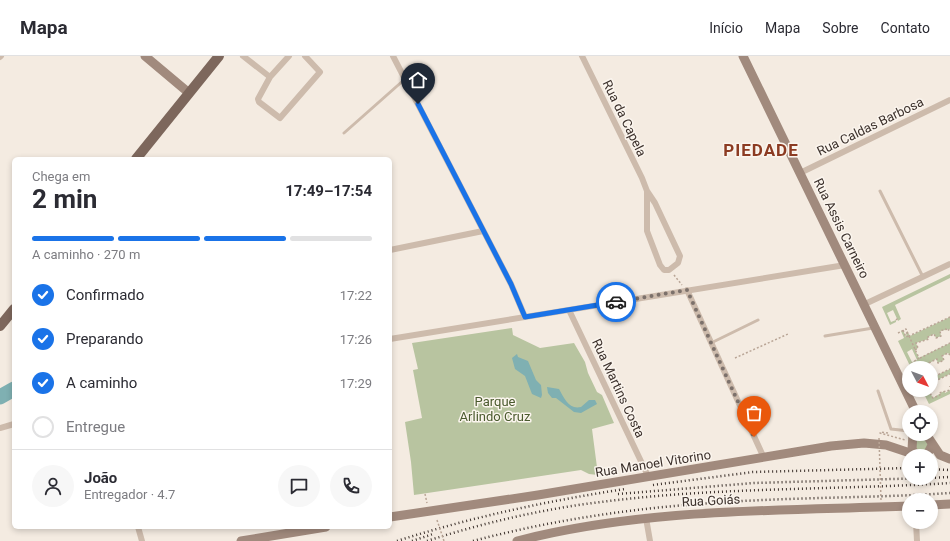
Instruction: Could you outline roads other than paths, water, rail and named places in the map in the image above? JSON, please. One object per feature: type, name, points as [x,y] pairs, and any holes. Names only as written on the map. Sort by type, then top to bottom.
[{"type":"main road","points":[[145,56],[189,93]]},
{"type":"main road","points":[[138,157],[219,56]]},
{"type":"main road","name":"Rua Assis Carneiro","points":[[743,56],[865,304],[913,405]]},
{"type":"main road","points":[[0,326],[12,311]]},
{"type":"main road","points":[[930,441],[940,455],[950,459]]},
{"type":"main road","name":"Rua Manoel Vitorino","points":[[392,516],[538,496],[648,476],[831,446],[864,443],[886,445],[902,450]]},
{"type":"main road","points":[[930,449],[932,445]]},
{"type":"main road","points":[[938,459],[950,459]]},
{"type":"main road","points":[[938,505],[950,504]]},
{"type":"main road","name":"Rua Goiás","points":[[517,541],[566,529],[646,518],[723,512],[902,506]]},
{"type":"main road","points":[[241,541],[314,529]]},
{"type":"street","points":[[243,56],[270,77]]},
{"type":"street","points":[[289,56],[270,77],[258,100],[277,118],[280,118],[320,72],[320,69],[305,56]]},
{"type":"street","points":[[393,56],[511,284],[525,317]]},
{"type":"street","name":"Rua da Capela","points":[[582,56],[647,191],[655,202],[680,256],[678,263],[669,270],[664,270],[660,265],[647,230],[647,191]]},
{"type":"street","name":"Rua Caldas Barbosa","points":[[800,173],[950,100]]},
{"type":"street","points":[[392,250],[483,231]]},
{"type":"street","points":[[865,304],[950,264]]},
{"type":"street","points":[[392,339],[845,265]]},
{"type":"street","points":[[687,290],[764,458]]},
{"type":"street","name":"Rua Martins Costa","points":[[569,310],[648,476]]},
{"type":"street","points":[[0,428],[12,425]]},
{"type":"street","points":[[646,518],[650,541]]},
{"type":"street","points":[[139,529],[142,541]]},
{"type":"street","points":[[916,529],[917,541]]},
{"type":"lane","points":[[344,133],[405,79]]},
{"type":"lane","points":[[880,191],[923,277]]},
{"type":"lane","points":[[711,343],[758,320]]},
{"type":"lane","points":[[825,336],[876,327]]},
{"type":"lane","points":[[878,392],[891,429],[902,432]]},
{"type":"water","points":[[517,354],[518,357],[528,361],[536,380],[541,385],[541,398],[532,394],[525,376],[515,369],[512,358]]},
{"type":"water","points":[[547,387],[559,389],[567,402],[573,407],[581,407],[589,400],[595,400],[597,404],[581,413],[574,412],[556,398],[552,398],[548,393]]},
{"type":"waterway","points":[[0,397],[12,390]]},
{"type":"railway","points":[[653,485],[753,472],[902,468]]},
{"type":"railway","points":[[938,469],[950,470]]},
{"type":"railway","points":[[938,478],[950,477]]},
{"type":"railway","points":[[618,494],[754,483],[902,479]]},
{"type":"railway","points":[[427,541],[517,516],[586,504],[651,496],[737,491],[950,483]]},
{"type":"railway","points":[[397,541],[453,524],[510,510],[625,489]]},
{"type":"railway","points":[[473,541],[567,520],[663,507],[755,500],[950,493]]},
{"type":"railway","points":[[412,541],[433,534]]},
{"type":"district","name":"PIEDADE","points":[[761,150]]},
{"type":"park label","name":"Parque Arlindo Cruz","points":[[495,408]]}]
